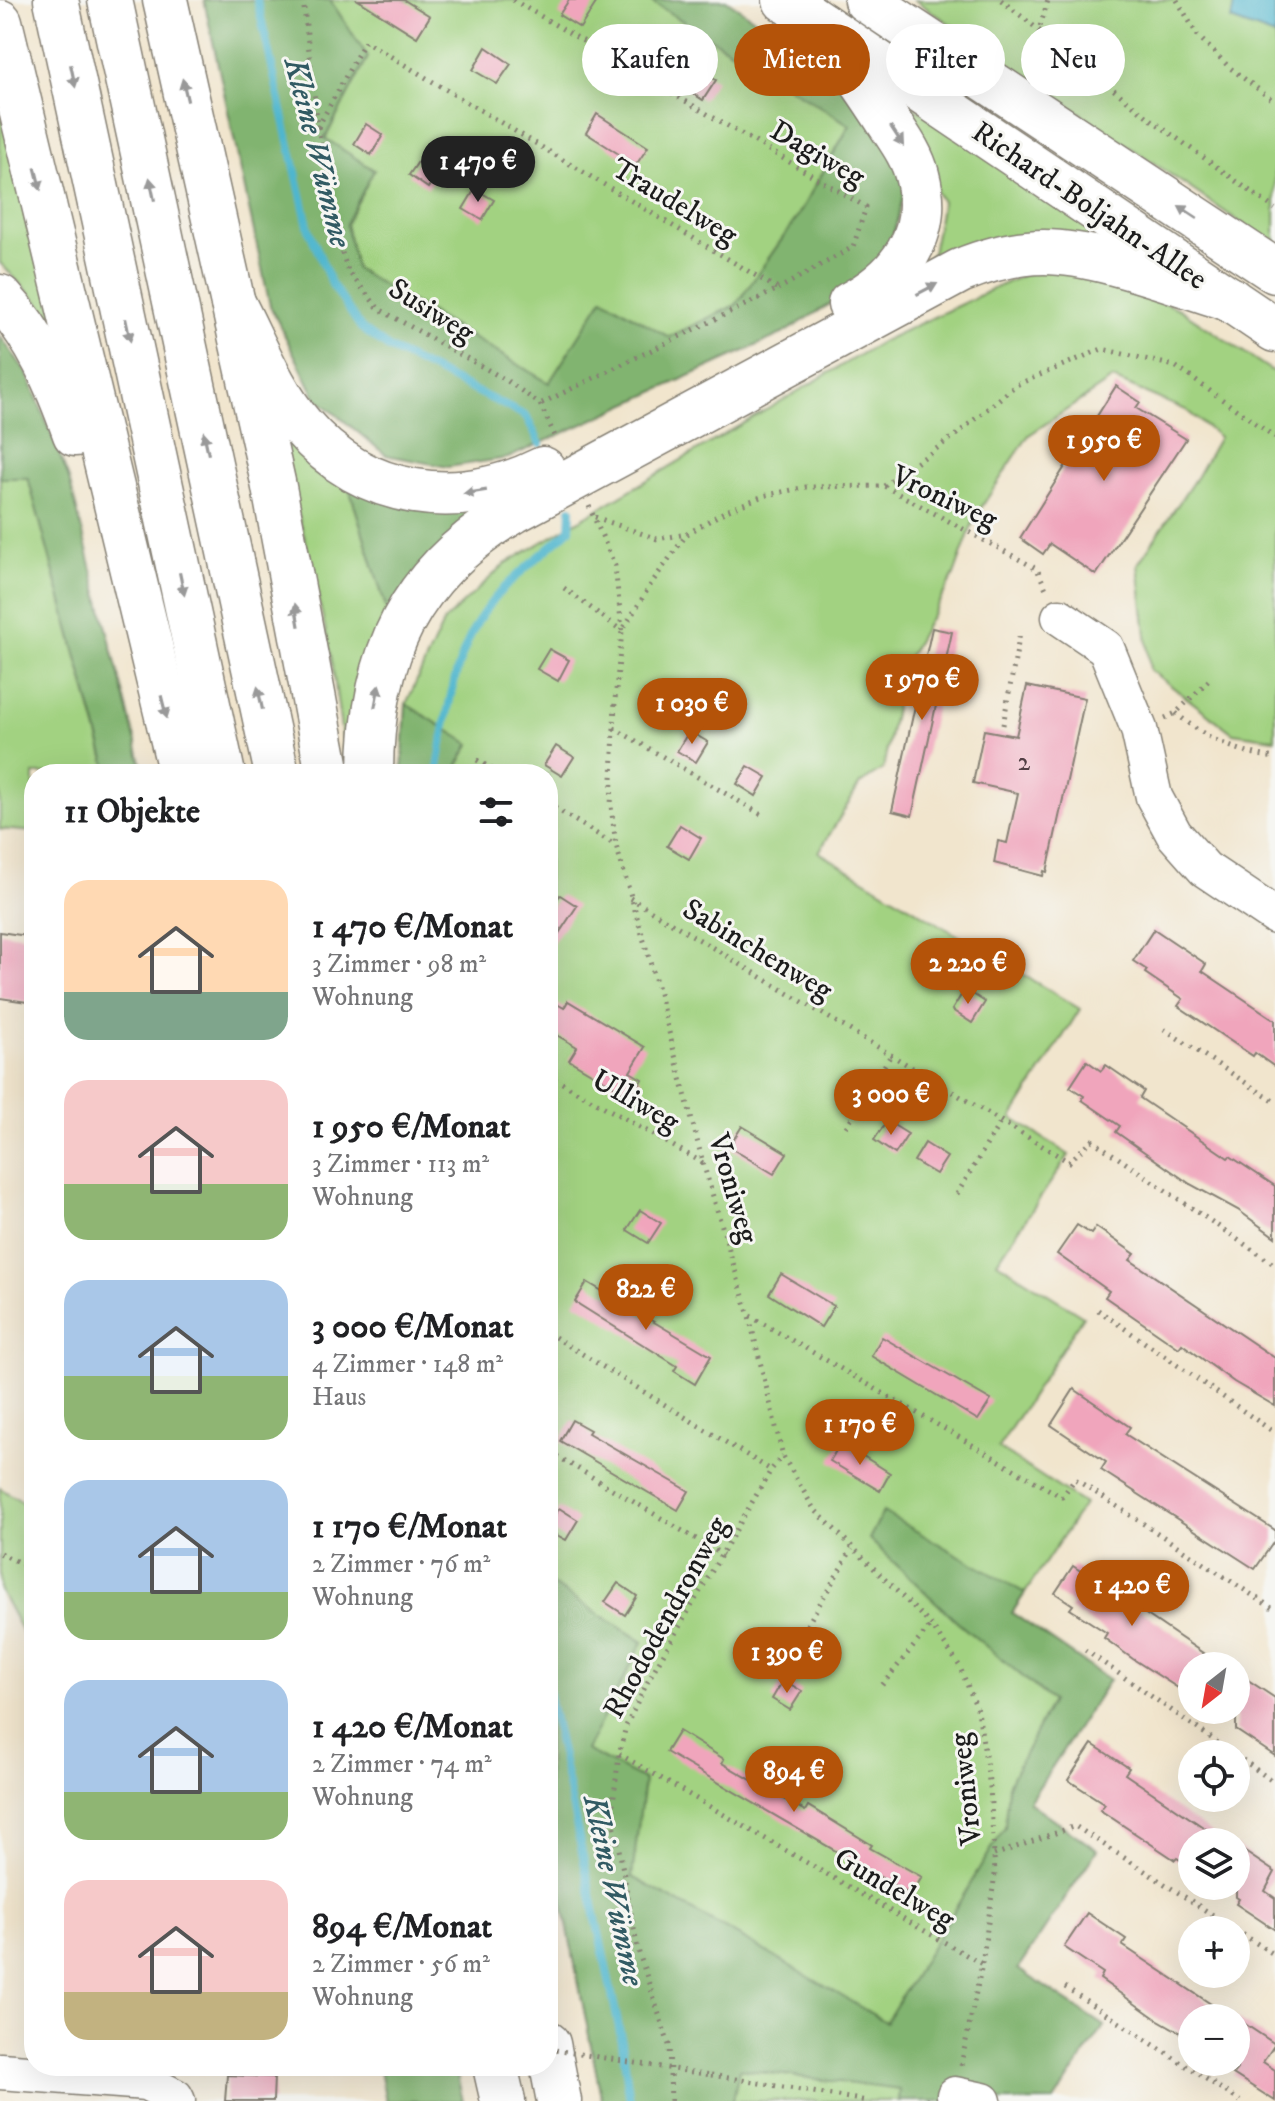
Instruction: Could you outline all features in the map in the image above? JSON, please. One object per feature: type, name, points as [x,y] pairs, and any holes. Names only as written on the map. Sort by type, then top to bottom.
[{"type":"main road","points":[[56,0],[221,764]]},
{"type":"main road","points":[[110,0],[275,764]]},
{"type":"main road","points":[[165,0],[273,482],[326,764]]},
{"type":"main road","name":"Richard-Boljahn-Allee","points":[[785,0],[821,24]]},
{"type":"main road","name":"Richard-Boljahn-Allee","points":[[866,0],[1275,271]]},
{"type":"main road","points":[[0,22],[178,764]]},
{"type":"main road","name":"Richard-Boljahn-Allee","points":[[870,57],[1275,330]]},
{"type":"main road","points":[[233,303],[285,402],[301,425],[342,462],[390,486],[441,495],[467,494],[517,481],[869,295],[898,269],[912,243],[920,215],[921,194],[910,155],[870,96]]},
{"type":"main road","points":[[371,764],[372,720],[377,690],[385,661],[411,606],[446,561],[489,525],[514,511],[960,271],[986,260],[1041,251],[1081,255],[1230,299]]},
{"type":"main road","points":[[0,297],[23,326],[57,383],[147,640]]},
{"type":"main road","points":[[497,2076],[503,2101]]},
{"type":"main road","points":[[554,2076],[559,2101]]},
{"type":"street","points":[[1060,617],[1106,648],[1139,729],[1154,797],[1174,834],[1205,869],[1275,916]]},
{"type":"street","points":[[0,2071],[24,2073]]},
{"type":"street","points":[[66,2076],[146,2082],[177,2101]]},
{"type":"path","name":"Susiweg","points":[[303,0],[318,127],[336,234],[348,271],[379,309],[506,380],[540,404],[555,436]]},
{"type":"path","name":"Dagiweg","points":[[513,0],[866,207],[853,247],[778,289]]},
{"type":"path","points":[[1001,0],[1031,24]]},
{"type":"path","points":[[1041,24],[1048,0]]},
{"type":"path","points":[[1177,0],[1198,36],[1229,67],[1275,102]]},
{"type":"path","name":"Traudelweg","points":[[318,127],[365,41],[778,289]]},
{"type":"path","points":[[1122,96],[1275,209]]},
{"type":"path","points":[[540,404],[778,289]]},
{"type":"path","points":[[884,486],[957,434],[1016,385],[1102,349],[1175,366],[1275,437]]},
{"type":"path","name":"Vroniweg","points":[[969,2098],[982,1964],[995,1874],[990,1787],[978,1711],[959,1665],[931,1625],[814,1509],[783,1456],[749,1316],[703,1163],[656,982],[616,845],[611,806],[614,728],[622,631],[653,581],[687,534],[724,512],[763,496],[806,487],[884,486],[1037,569],[1060,617]]},
{"type":"path","points":[[622,631],[615,566],[594,516],[657,539],[687,534]]},
{"type":"path","points":[[564,588],[622,631]]},
{"type":"path","points":[[1003,725],[1020,633]]},
{"type":"path","points":[[1139,729],[1176,713],[1212,677]]},
{"type":"path","points":[[1176,713],[1189,725],[1239,752],[1275,758]]},
{"type":"path","points":[[614,728],[764,816]]},
{"type":"path","points":[[477,760],[484,764]]},
{"type":"path","points":[[558,810],[616,845]]},
{"type":"path","name":"Sabinchenweg","points":[[629,897],[1069,1162],[1092,1140],[1275,1265]]},
{"type":"path","points":[[1164,1029],[1275,1102]]},
{"type":"path","points":[[846,1127],[891,1055]]},
{"type":"path","name":"Ulliweg","points":[[558,1081],[703,1163]]},
{"type":"path","points":[[957,1194],[1001,1121]]},
{"type":"path","points":[[1098,1310],[1275,1433]]},
{"type":"path","points":[[749,1316],[1062,1497],[1075,1479],[1275,1610]]},
{"type":"path","points":[[558,1339],[771,1470]]},
{"type":"path","name":"Rhododendronweg","points":[[671,2101],[669,2045],[638,1950],[612,1812],[619,1754],[626,1726],[650,1677],[771,1470],[783,1456]]},
{"type":"path","points":[[558,1457],[723,1555]]},
{"type":"path","points":[[799,1639],[852,1549]]},
{"type":"path","points":[[0,1553],[24,1565]]},
{"type":"path","points":[[882,1685],[931,1625]]},
{"type":"path","points":[[1085,1650],[1214,1740]]},
{"type":"path","name":"Gundelweg","points":[[619,1754],[982,1964]]},
{"type":"path","points":[[1250,1766],[1275,1783]]},
{"type":"path","points":[[994,1855],[1075,1826],[1214,1916]]},
{"type":"path","points":[[1250,1939],[1275,1955]]},
{"type":"path","points":[[1065,1987],[1240,2101]]},
{"type":"path","points":[[558,2048],[867,2101]]},
{"type":"green space","points":[[204,0],[330,0],[368,57],[325,138],[374,170],[346,224],[356,269],[549,383],[603,298],[669,337],[736,305],[796,219],[850,125],[803,96],[850,96],[911,167],[884,270],[782,334],[508,458],[448,467],[386,455],[316,398],[270,306]]},
{"type":"green space","points":[[330,0],[649,0],[688,24],[582,24],[582,96],[718,96],[718,43],[734,53],[734,96],[803,96],[850,125],[796,219],[736,305],[669,337],[603,299],[549,383],[356,269],[346,224],[374,170],[325,139],[368,57]]},
{"type":"green space","points":[[649,0],[726,0],[762,24],[734,24],[734,53],[718,43],[718,24],[688,24]]},
{"type":"green space","points":[[915,0],[1275,0],[1275,246],[1055,96],[1125,96],[1125,24],[1021,24],[1021,72],[1005,62],[1005,24],[950,24]]},
{"type":"green space","points":[[870,77],[886,88],[886,96],[898,96],[1132,253],[909,284],[932,253],[942,202]]},
{"type":"green space","points":[[0,107],[56,320],[0,263]]},
{"type":"green space","points":[[1044,265],[1110,278],[1179,309],[1275,373],[1275,739],[1233,733],[1150,670],[1138,564],[1197,476],[1219,437],[1186,410],[1113,379],[1029,435],[975,517],[954,575],[903,667],[883,769],[860,784],[819,852],[1080,1009],[1012,1118],[1069,1155],[997,1262],[1083,1316],[998,1448],[1084,1504],[1012,1613],[1109,1680],[1029,1802],[1097,1850],[1018,1969],[1104,2026],[1054,2101],[602,2101],[558,1879],[558,1722],[643,1642],[558,1588],[558,764],[459,764],[470,744],[406,704],[444,621],[505,564],[883,341]]},
{"type":"green space","points":[[0,336],[27,373],[69,479],[141,764],[106,764],[28,478],[0,478]]},
{"type":"green space","points":[[272,419],[347,481],[392,627],[351,764],[346,764],[331,654],[305,539]]},
{"type":"green space","points":[[28,477],[106,764],[24,764],[24,831],[0,829],[0,478]]},
{"type":"green space","points":[[347,481],[476,506],[392,627]]},
{"type":"green space","points":[[406,704],[470,744],[459,764],[403,764]]},
{"type":"green space","points":[[0,1488],[24,1503],[24,1635],[0,1591]]},
{"type":"green space","points":[[883,1512],[1025,1593],[1012,1613],[1109,1680],[1029,1802],[1097,1850],[1018,1969],[1104,2026],[1054,2101],[899,2101],[900,2090],[739,2069],[733,2101],[602,2101],[558,1879],[558,1588],[643,1642],[586,1750],[644,1780],[632,1877],[886,2022],[1005,1827],[1008,1785],[1052,1701],[958,1623],[869,1539]]},
{"type":"green space","points":[[381,2076],[457,2076],[463,2101],[386,2101]]},
{"type":"water","points":[[1252,0],[1275,0],[1275,36],[1231,20],[1234,4],[1251,3]]},
{"type":"building","points":[[358,0],[404,0],[430,16],[417,37]]},
{"type":"building","points":[[569,0],[598,0],[580,28],[559,15]]},
{"type":"building","points":[[486,47],[511,64],[497,84],[473,70]]},
{"type":"building","points":[[597,114],[648,147],[636,165],[586,133]]},
{"type":"building","points":[[366,124],[383,135],[371,155],[354,144]]},
{"type":"building","points":[[422,156],[440,169],[428,188],[409,175]]},
{"type":"building","points":[[475,189],[494,200],[482,220],[463,209]]},
{"type":"building","points":[[1116,386],[1140,402],[1136,408],[1186,439],[1096,575],[1050,544],[1043,554],[1020,538]]},
{"type":"building","points":[[932,628],[952,632],[912,816],[892,811]]},
{"type":"building","points":[[549,649],[569,660],[558,681],[537,669]]},
{"type":"building","points":[[1027,686],[1085,698],[1047,872],[1044,871],[1043,876],[994,863],[998,841],[1007,843],[1018,793],[973,783],[984,730],[1016,736]]},
{"type":"building","points":[[689,731],[708,742],[696,762],[677,751]]},
{"type":"building","points":[[556,746],[574,757],[562,776],[558,774],[558,764],[545,764]]},
{"type":"building","points":[[748,766],[767,777],[756,796],[737,784]]},
{"type":"building","points":[[680,825],[701,838],[689,859],[667,846]]},
{"type":"building","points":[[560,895],[577,906],[558,935]]},
{"type":"building","points":[[1154,929],[1206,964],[1202,971],[1275,1020],[1275,1067],[1178,1006],[1183,999],[1133,961]]},
{"type":"building","points":[[0,932],[24,936],[24,1002],[0,998]]},
{"type":"building","points":[[965,989],[985,1002],[972,1023],[952,1010]]},
{"type":"building","points":[[568,1001],[645,1047],[630,1072],[642,1079],[632,1097],[569,1060],[577,1047],[558,1036],[558,1005],[564,1008]]},
{"type":"building","points":[[1087,1061],[1101,1071],[1106,1065],[1144,1091],[1140,1098],[1275,1186],[1275,1237],[1238,1210],[1190,1184],[1116,1132],[1120,1126],[1082,1100],[1084,1096],[1070,1087]]},
{"type":"building","points":[[887,1121],[908,1134],[895,1154],[874,1140]]},
{"type":"building","points":[[742,1126],[787,1153],[774,1174],[729,1147]]},
{"type":"building","points":[[925,1143],[947,1157],[936,1174],[914,1161]]},
{"type":"building","points":[[640,1210],[661,1223],[648,1243],[627,1230]]},
{"type":"building","points":[[1077,1225],[1091,1234],[1096,1227],[1135,1254],[1130,1260],[1275,1358],[1275,1406],[1234,1382],[1182,1344],[1179,1348],[1105,1297],[1109,1291],[1057,1254]]},
{"type":"building","points":[[781,1274],[834,1306],[821,1327],[769,1294]]},
{"type":"building","points":[[587,1282],[711,1356],[695,1384],[674,1371],[677,1366],[575,1302]]},
{"type":"building","points":[[882,1337],[991,1400],[978,1420],[871,1356]]},
{"type":"building","points":[[1074,1389],[1130,1427],[1125,1434],[1275,1530],[1275,1540],[1255,1569],[1101,1470],[1106,1462],[1051,1425]]},
{"type":"building","points":[[572,1420],[590,1430],[588,1433],[689,1491],[678,1510],[560,1441]]},
{"type":"building","points":[[841,1442],[890,1473],[880,1491],[830,1461]]},
{"type":"building","points":[[558,1510],[578,1520],[566,1540],[558,1536]]},
{"type":"building","points":[[1073,1566],[1091,1578],[1096,1572],[1132,1596],[1128,1602],[1201,1652],[1178,1652],[1178,1688],[1104,1638],[1107,1633],[1070,1609],[1073,1605],[1055,1593]]},
{"type":"building","points":[[618,1583],[637,1596],[625,1615],[605,1602]]},
{"type":"building","points":[[783,1680],[802,1691],[790,1710],[772,1699]]},
{"type":"building","points":[[1250,1681],[1275,1698],[1275,1756],[1236,1730],[1236,1724],[1250,1724]]},
{"type":"building","points":[[679,1731],[724,1759],[722,1763],[805,1811],[808,1806],[872,1845],[870,1848],[922,1877],[911,1895],[666,1752]]},
{"type":"building","points":[[1092,1744],[1129,1768],[1125,1774],[1204,1828],[1178,1828],[1178,1859],[1175,1860],[1100,1810],[1105,1804],[1068,1780]]},
{"type":"building","points":[[1250,1855],[1275,1872],[1265,1891],[1275,1898],[1275,1930],[1236,1904],[1238,1900],[1250,1900]]},
{"type":"building","points":[[1087,1913],[1126,1939],[1122,1945],[1178,1982],[1178,1988],[1187,1988],[1211,2004],[1178,2004],[1178,2031],[1100,1979],[1103,1973],[1064,1947]]},
{"type":"building","points":[[1250,2027],[1275,2044],[1263,2062],[1275,2070],[1275,2101],[1236,2076],[1250,2076]]},
{"type":"building","points":[[227,2076],[274,2077],[273,2101],[225,2101]]},
{"type":"waterway","name":"Kleine Wümme","points":[[257,0],[309,230],[331,283],[361,328],[390,349],[526,416],[540,444]]},
{"type":"waterway","name":"Kleine Wümme","points":[[439,764],[454,683],[469,639],[501,591],[570,529],[571,509]]},
{"type":"waterway","name":"Kleine Wümme","points":[[558,1738],[622,2042],[630,2101]]}]
